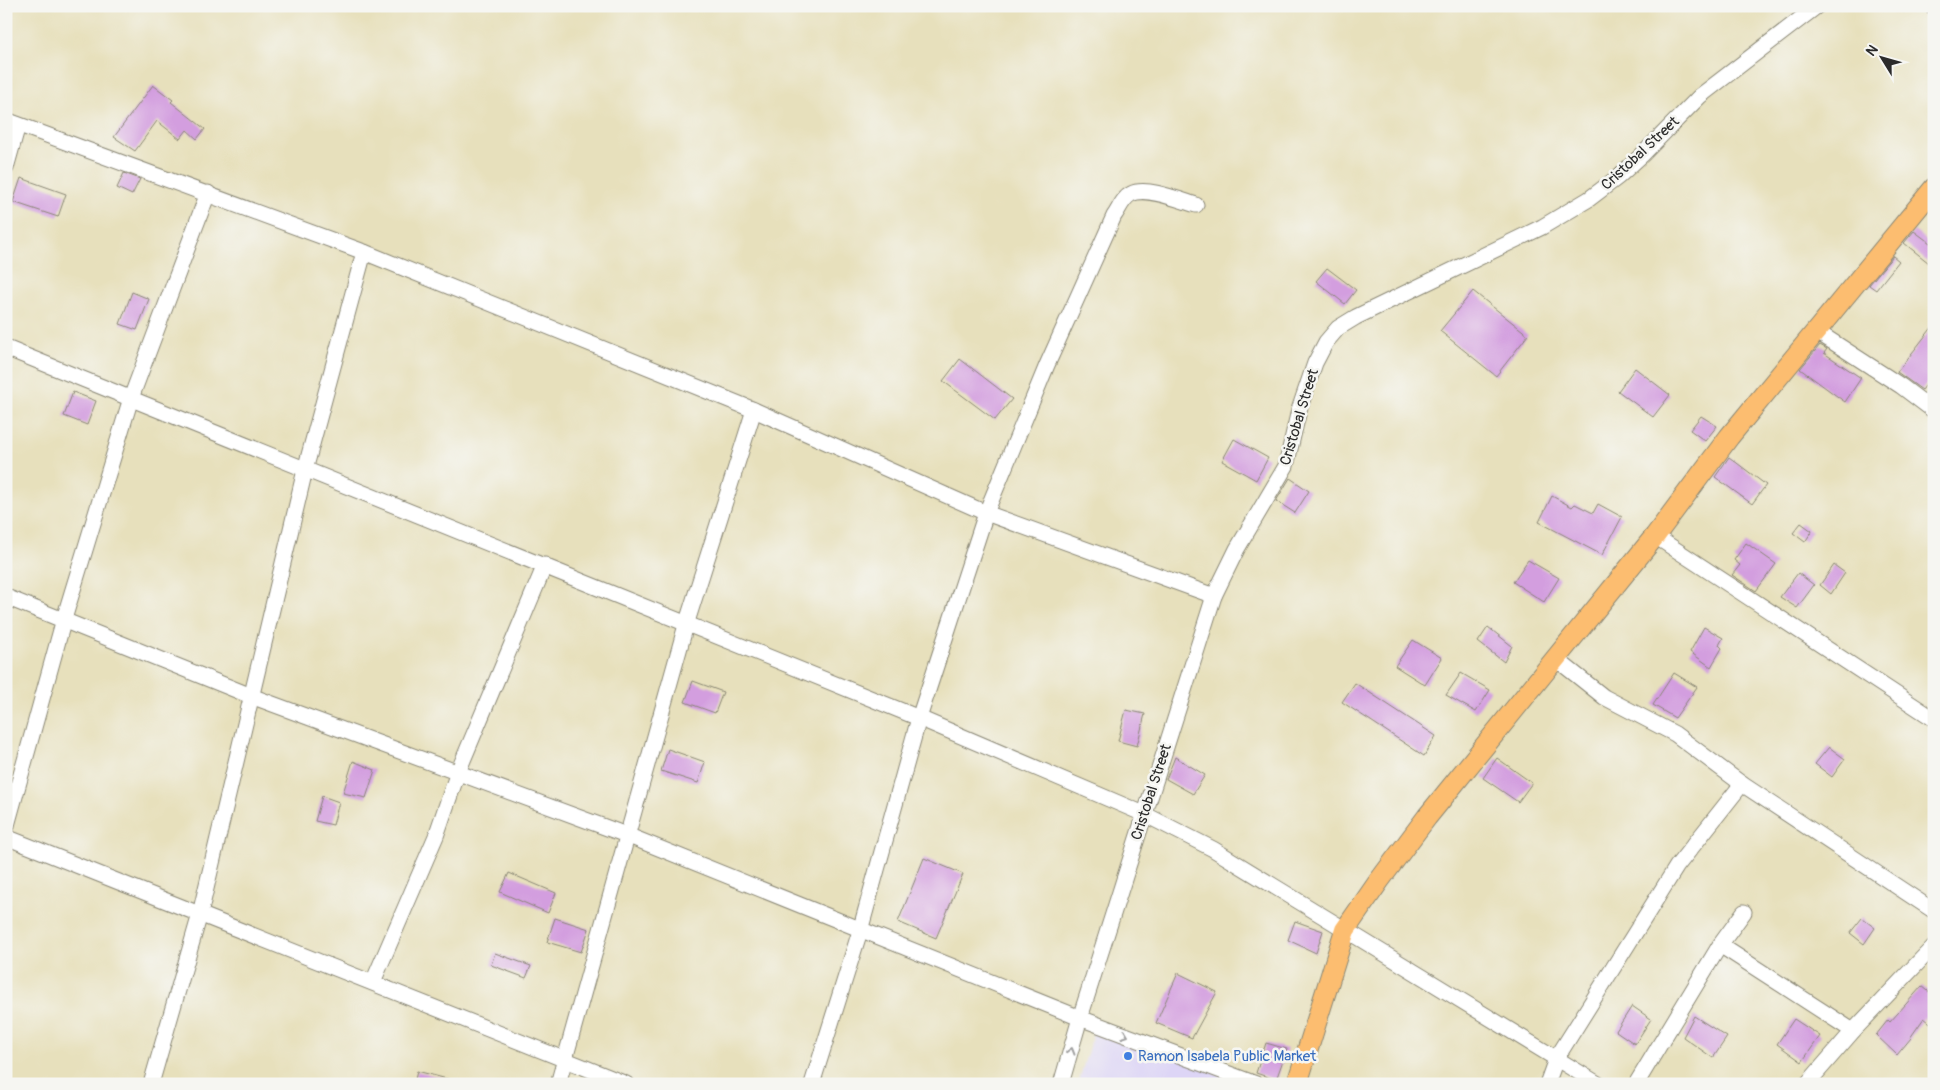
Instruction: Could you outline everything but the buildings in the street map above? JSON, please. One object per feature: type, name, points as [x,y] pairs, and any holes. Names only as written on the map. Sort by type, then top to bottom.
[{"type":"main road","points":[[1297,1084],[1345,930],[1379,881],[1427,817],[1655,536],[1728,437],[1934,188]]},
{"type":"street","name":"Cristobal Street","points":[[1061,1084],[1080,1018],[1214,596],[1236,549],[1286,466],[1300,410],[1315,363],[1326,342],[1338,328],[1365,313],[1542,227],[1589,199],[1642,155],[1700,96],[1817,6]]},
{"type":"street","points":[[6,168],[12,122],[364,252],[754,410],[986,513],[1214,596]]},
{"type":"street","points":[[812,1084],[860,931],[919,718],[986,513],[1047,365],[1114,216],[1124,200],[1131,194],[1142,191],[1196,205]]},
{"type":"street","points":[[6,828],[64,619],[131,398],[208,194]]},
{"type":"street","points":[[151,1084],[200,914],[305,470],[364,252]]},
{"type":"street","points":[[1816,331],[1901,386],[1934,411]]},
{"type":"street","points":[[6,348],[919,718],[1144,814],[1213,848],[1598,1084]]},
{"type":"street","points":[[558,1084],[686,624],[754,410]]},
{"type":"street","points":[[1655,536],[1934,719]]},
{"type":"street","points":[[373,982],[436,836],[458,772],[545,565]]},
{"type":"street","points":[[6,597],[251,696],[628,836],[1080,1018],[1256,1084]]},
{"type":"street","points":[[1555,658],[1604,697],[1675,734],[1742,784],[1934,911]]},
{"type":"street","points":[[1547,1084],[1556,1059],[1677,866],[1742,784]]},
{"type":"street","points":[[6,837],[565,1058],[626,1084]]},
{"type":"street","points":[[1636,1084],[1720,945],[1744,912]]},
{"type":"street","points":[[1720,945],[1853,1031]]},
{"type":"street","points":[[1807,1084],[1853,1031],[1934,946]]},
{"type":"shaded area","name":"Ramon Isabela Public Market","points":[[1095,1027],[1245,1084],[1078,1084]]},
{"type":"place","name":"Ramon Isabela Public Market","points":[[1128,1056]]}]
